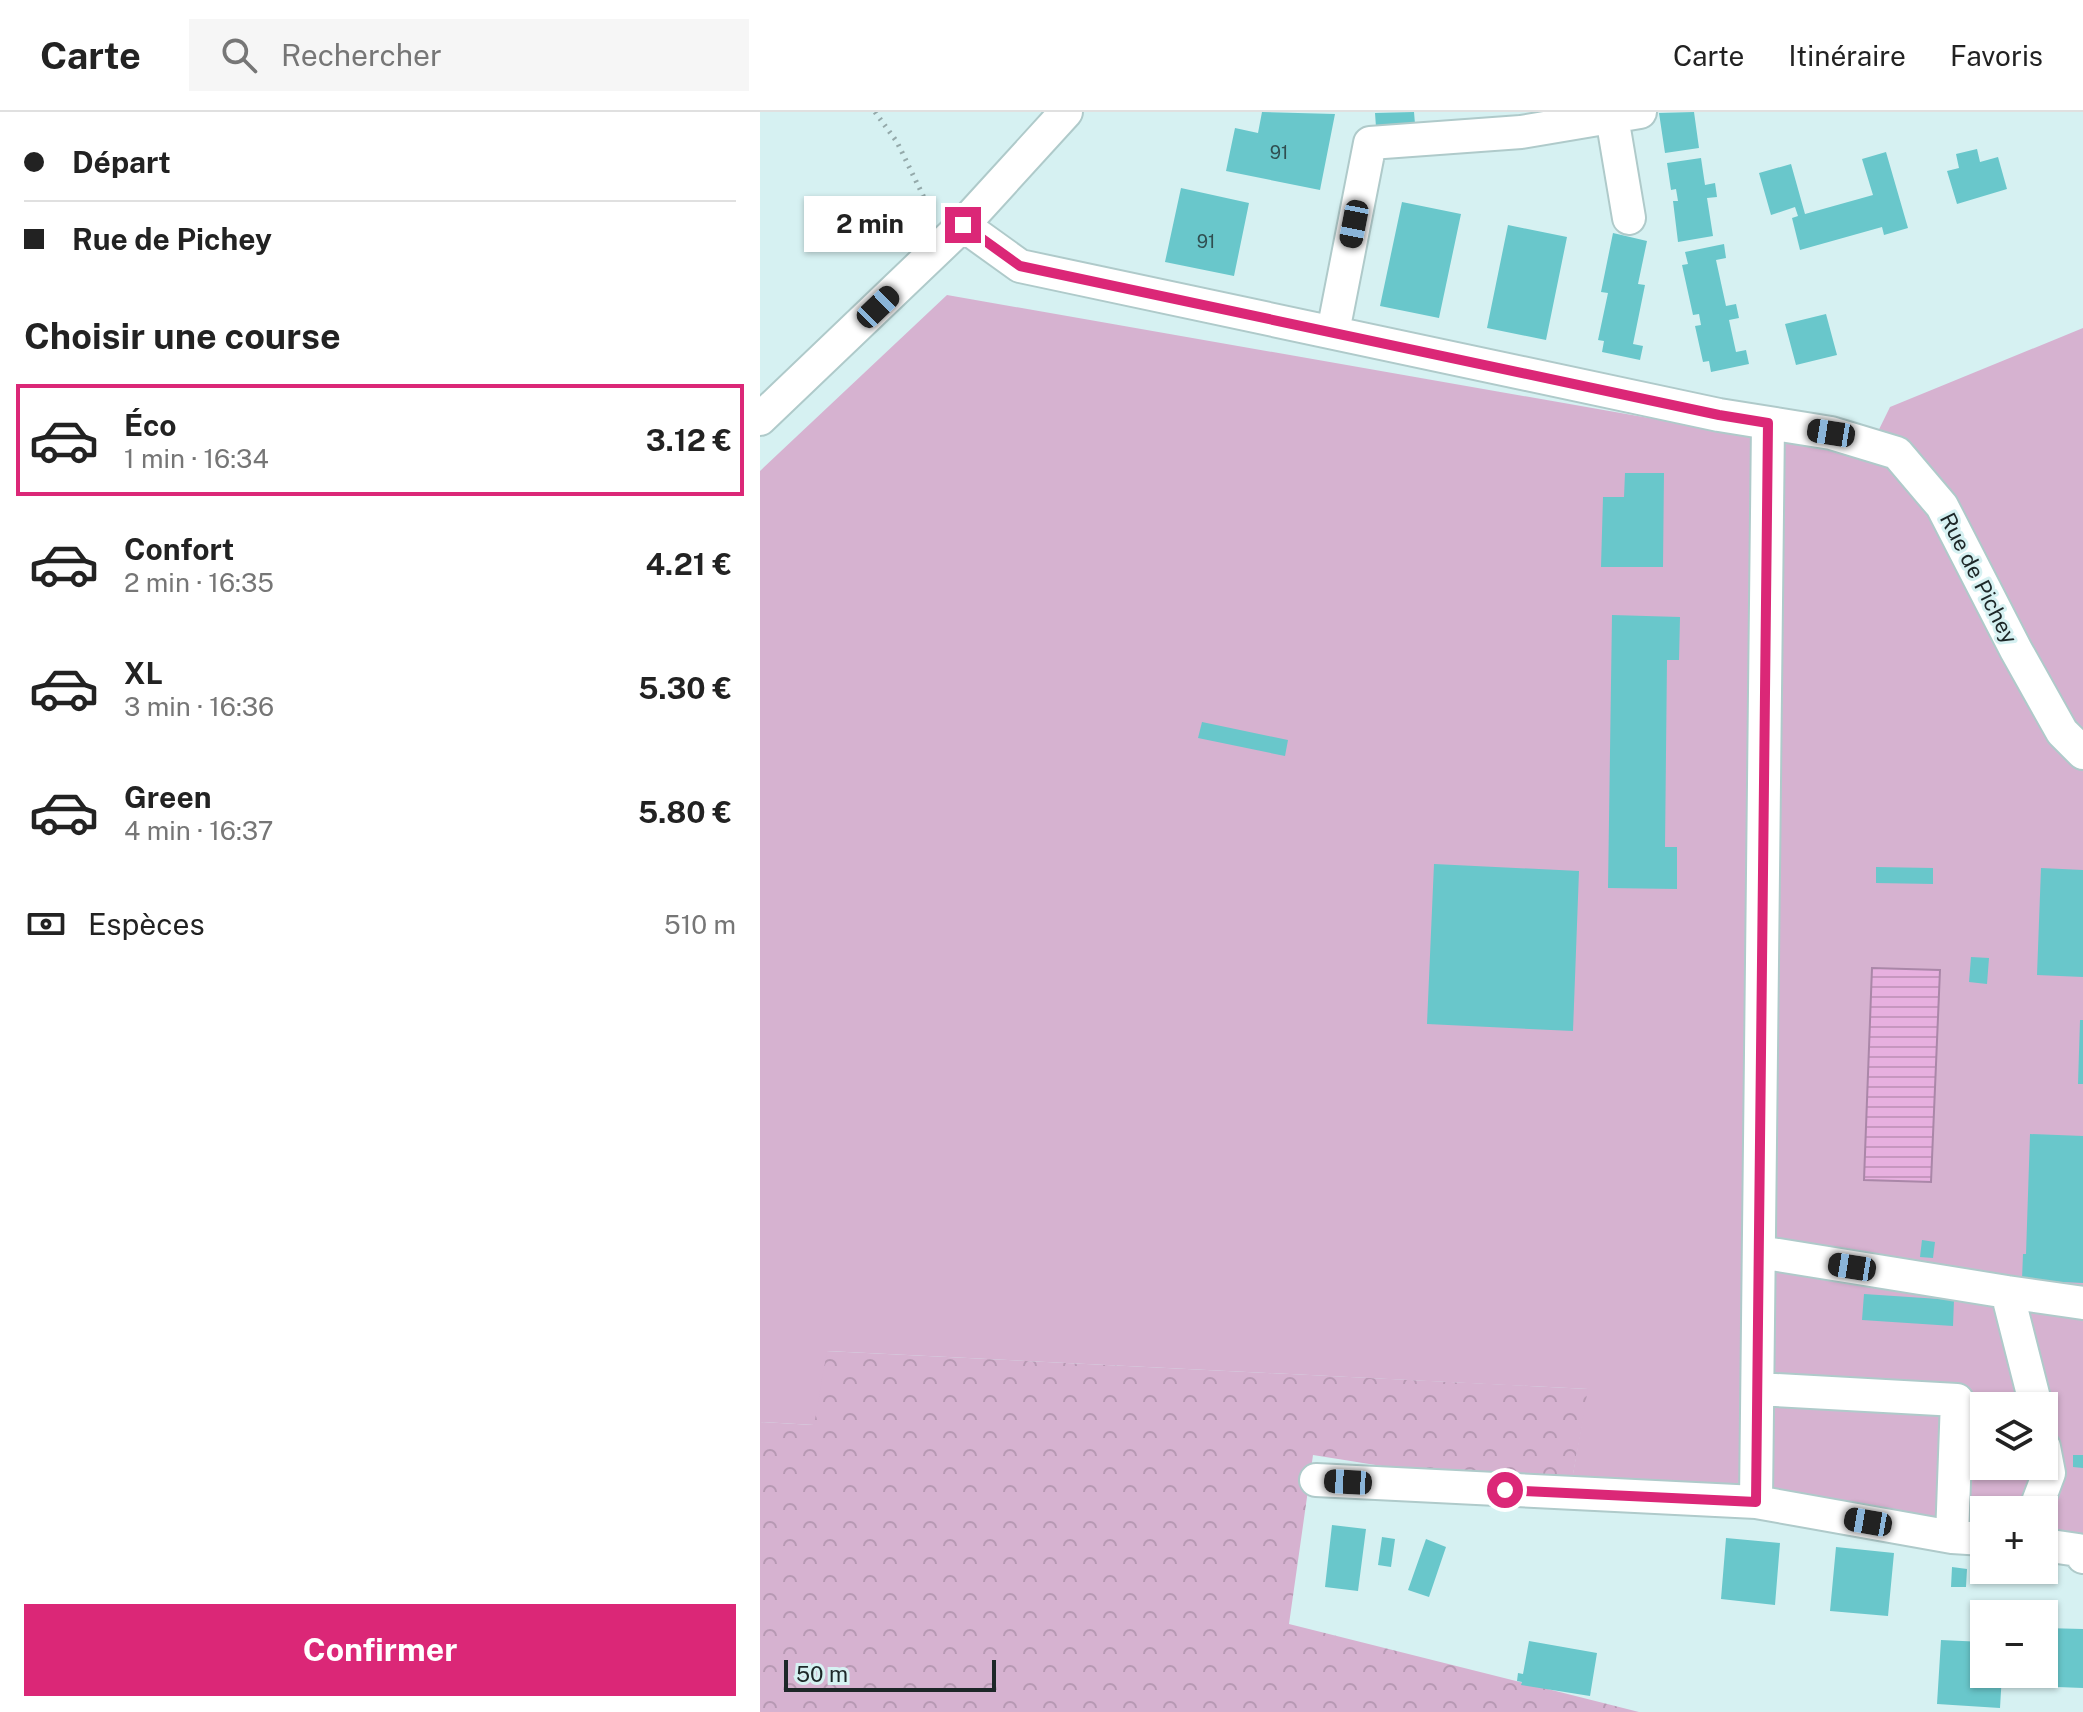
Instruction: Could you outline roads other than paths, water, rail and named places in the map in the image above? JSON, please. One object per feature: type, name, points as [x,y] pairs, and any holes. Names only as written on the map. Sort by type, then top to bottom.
[{"type":"street","points":[[760,419],[952,236],[1066,112]]},
{"type":"street","points":[[1333,332],[1370,143],[1521,132],[1547,120],[1626,114],[1629,218]]},
{"type":"street","name":"Rue de Pichey","points":[[952,236],[1020,266],[1719,415],[1831,433],[1897,453],[1942,506],[2062,732],[2083,753]]},
{"type":"street","points":[[1756,1502],[1768,423]]},
{"type":"street","points":[[1759,1252],[2083,1303]]},
{"type":"street","points":[[2007,1292],[2032,1392]]},
{"type":"street","points":[[1758,1389],[1957,1400],[1952,1537]]},
{"type":"street","points":[[1316,1480],[1756,1502],[1970,1538]]},
{"type":"street","points":[[2058,1547],[2078,1550],[2083,1557]]}]
